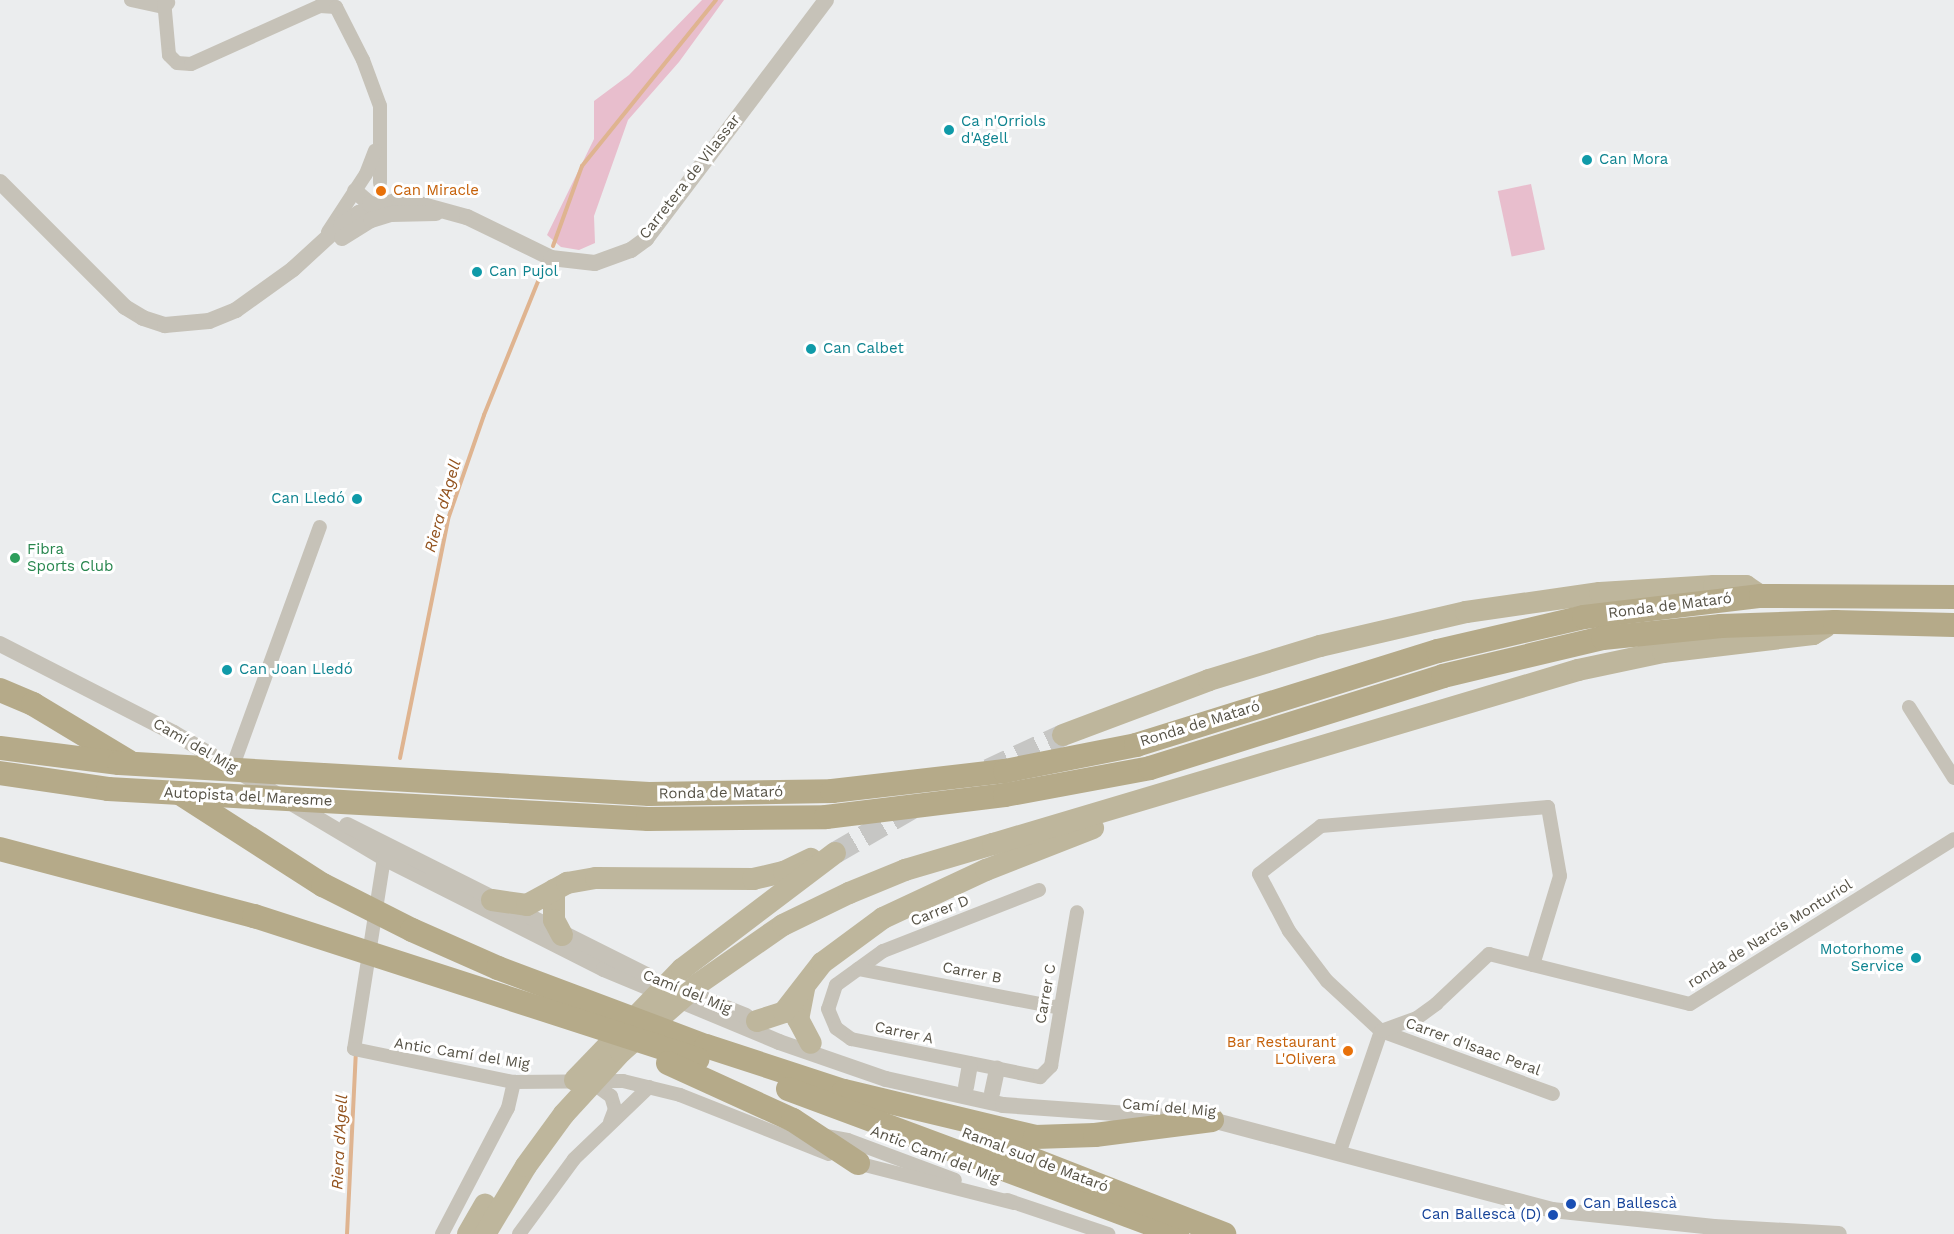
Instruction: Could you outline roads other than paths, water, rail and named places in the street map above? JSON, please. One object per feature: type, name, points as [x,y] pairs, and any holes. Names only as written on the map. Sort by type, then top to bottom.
[{"type":"highway","points":[[1063,735],[1220,676],[1320,646],[1454,615],[1600,593],[1746,586],[1761,596]]},
{"type":"highway","name":"Ronda de Mataró","points":[[436,782],[650,794],[820,792],[1005,771],[1136,744],[1438,651],[1524,629],[1670,605],[1761,596],[1954,597]]},
{"type":"highway","name":"Ronda de Mataró","points":[[498,811],[648,819],[826,817],[1005,795],[1150,768],[1443,676],[1604,638],[1721,626],[1835,622],[1954,625]]},
{"type":"highway","points":[[468,1234],[513,1159],[558,1110],[698,984],[783,925],[906,870],[1578,670],[1664,652],[1813,634],[1835,622]]},
{"type":"highway","points":[[0,690],[83,732],[323,885],[412,930],[498,968],[706,1046],[843,1090],[1035,1137],[1095,1135],[1212,1120]]},
{"type":"highway","name":"Autopista del Maresme","points":[[0,748],[119,763],[436,782]]},
{"type":"highway","name":"Autopista del Maresme","points":[[0,774],[108,789],[498,811]]},
{"type":"highway","points":[[757,1021],[784,1011],[807,982],[843,945],[883,918],[986,870],[1174,796],[1184,787]]},
{"type":"highway","points":[[0,849],[254,916],[579,1020],[915,1134],[1177,1234]]},
{"type":"highway","points":[[485,1234],[558,1110],[607,1043],[682,969],[835,853],[753,879],[596,878],[554,890],[527,905],[492,900]]},
{"type":"highway","points":[[554,890],[554,920],[562,935]]},
{"type":"highway","points":[[807,982],[798,1018],[811,1043]]},
{"type":"highway","points":[[579,1020],[779,1113],[858,1163]]},
{"type":"highway","name":"Ramal sud de Mataró","points":[[843,1090],[1012,1150],[1224,1234]]},
{"type":"street","points":[[131,0],[166,2],[169,55],[177,63],[191,64],[320,6],[336,7],[363,60],[380,106],[378,144],[387,196]]},
{"type":"street","name":"Carretera de Vilassar","points":[[387,196],[467,218],[565,262],[595,263],[631,250],[646,239],[826,0]]},
{"type":"street","points":[[324,245],[359,185],[378,144]]},
{"type":"street","points":[[359,185],[375,178],[387,196],[430,213]]},
{"type":"street","points":[[0,182],[117,300],[143,318],[165,325],[209,321],[236,310],[324,245],[359,213],[387,196]]},
{"type":"street","points":[[359,185],[370,204],[387,196]]},
{"type":"street","points":[[324,245],[372,220],[391,214],[430,213],[467,218]]},
{"type":"street","points":[[235,760],[320,527]]},
{"type":"street","name":"Camí del Mig","points":[[0,633],[235,760],[354,829],[562,935],[757,1021],[874,1065],[992,1093],[1213,1111],[1444,1183],[1534,1206],[1714,1227],[1839,1234]]},
{"type":"street","name":"Camí del Mig","points":[[0,644],[184,739],[383,865],[604,969],[779,1042],[867,1072],[962,1098],[1065,1111],[1212,1120],[1342,1145],[1596,1213]]},
{"type":"street","points":[[1910,707],[1954,778]]},
{"type":"street","points":[[1342,1145],[1381,1031],[1327,981],[1289,931],[1258,874],[1321,826],[1548,807],[1560,876],[1533,965]]},
{"type":"street","name":"Camí del Mig","points":[[354,829],[381,850],[383,865]]},
{"type":"street","name":"ronda de Narcís Monturiol","points":[[1381,1031],[1417,1018],[1436,1004],[1490,954],[1690,1004],[1954,839]]},
{"type":"street","name":"Camí del Mig","points":[[383,865],[422,864]]},
{"type":"street","name":"Antic Camí del Mig","points":[[383,865],[354,1050],[514,1082],[609,1079],[649,1087],[709,1105],[773,1132],[858,1163],[1014,1203]]},
{"type":"street","name":"Carrer D","points":[[858,969],[876,956],[1039,890]]},
{"type":"street","name":"Carrer C","points":[[1040,1077],[1051,1066],[1077,912]]},
{"type":"street","points":[[876,956],[878,971]]},
{"type":"street","name":"Carrer B","points":[[858,969],[878,971],[1060,1008]]},
{"type":"street","name":"Carrer A","points":[[858,969],[836,985],[828,1009],[836,1028],[851,1038],[1040,1077]]},
{"type":"street","name":"Carrer d'Isaac Peral","points":[[1381,1031],[1553,1094]]},
{"type":"street","points":[[966,1087],[970,1064]]},
{"type":"street","points":[[992,1093],[997,1069]]},
{"type":"street","name":"Camí del Mig","points":[[867,1072],[961,1092],[966,1087]]},
{"type":"street","points":[[590,1081],[611,1096],[615,1109],[610,1122]]},
{"type":"street","points":[[442,1234],[508,1108],[514,1082]]},
{"type":"street","points":[[519,1234],[550,1188],[610,1122],[649,1087]]},
{"type":"street","name":"Camí del Mig","points":[[992,1093],[998,1098],[1065,1111]]},
{"type":"street","name":"Antic Camí del Mig","points":[[773,1132],[848,1140],[1014,1203],[1108,1234]]},
{"type":"street","name":"Camí del Mig","points":[[1342,1145],[1349,1152],[1444,1183]]},
{"type":"waterway","name":"Riera d'Agell","points":[[553,246],[582,166],[716,0]]},
{"type":"waterway","name":"Riera d'Agell","points":[[400,758],[448,519],[484,415],[543,269]]},
{"type":"waterway","name":"Riera d'Agell","points":[[347,1234],[356,1052]]},
{"type":"tunnel","points":[[988,770],[1063,735]]},
{"type":"tunnel","points":[[835,853],[916,806]]},
{"type":"place","name":"Ca n'Orriols d'Agell","points":[[949,130]]},
{"type":"place","name":"Can Mora","points":[[1587,160]]},
{"type":"place","name":"Can Miracle","points":[[381,191]]},
{"type":"place","name":"Can Pujol","points":[[477,272]]},
{"type":"place","name":"Can Calbet","points":[[811,349]]},
{"type":"place","name":"Can Lledó","points":[[357,499]]},
{"type":"place","name":"Fibra Sports Club","points":[[15,558]]},
{"type":"place","name":"Can Joan Lledó","points":[[227,670]]},
{"type":"place","name":"Motorhome Service","points":[[1916,958]]},
{"type":"place","name":"Bar Restaurant L'Olivera","points":[[1348,1051]]},
{"type":"place","name":"Can Ballescà","points":[[1571,1204]]},
{"type":"place","name":"Can Ballescà (D)","points":[[1553,1215]]}]
